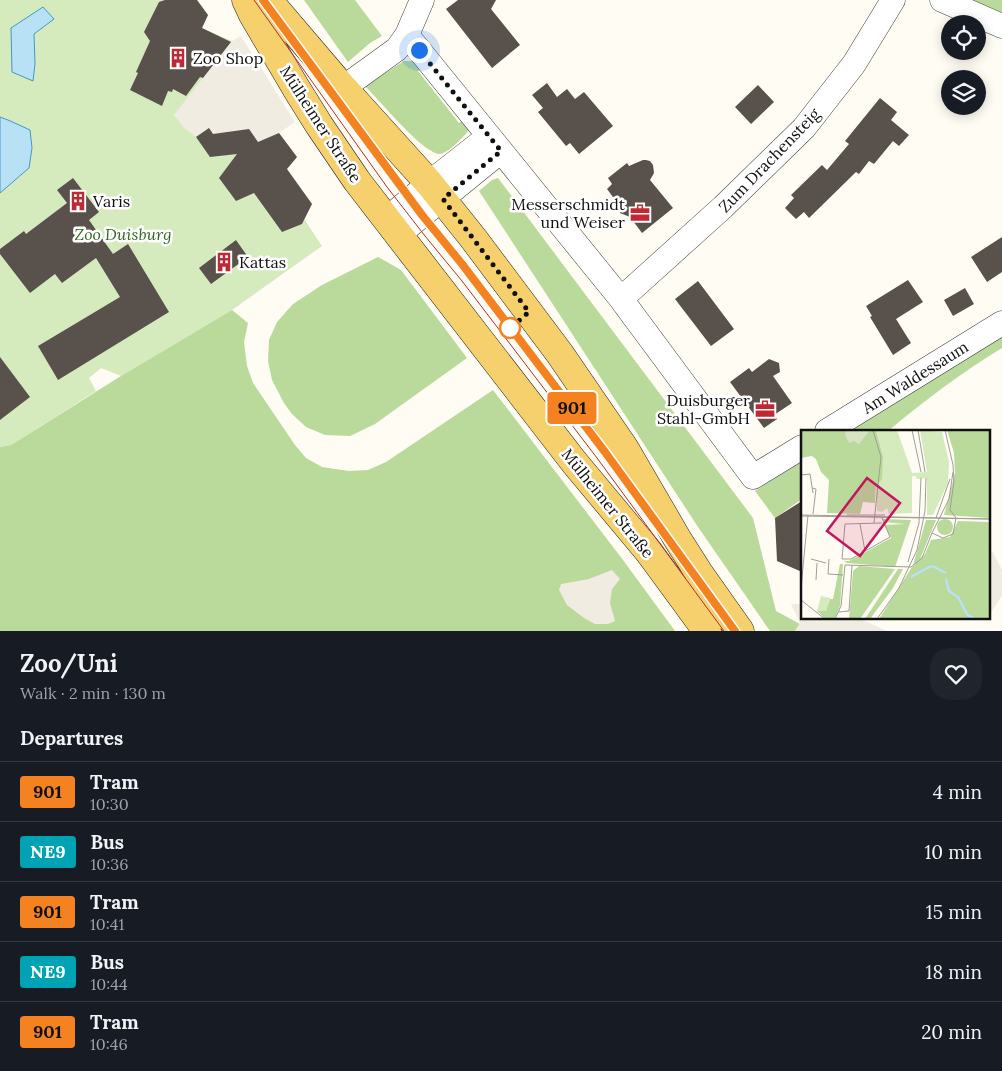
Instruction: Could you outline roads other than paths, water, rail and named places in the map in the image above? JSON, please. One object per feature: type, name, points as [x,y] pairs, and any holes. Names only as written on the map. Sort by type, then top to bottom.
[{"type":"main road","name":"Mülheimer Straße","points":[[246,0],[296,88],[357,181],[574,462],[649,552],[707,631]]},
{"type":"main road","name":"Mülheimer Straße","points":[[268,0],[343,88],[436,191],[474,238],[560,354],[624,449],[699,573],[740,631]]},
{"type":"street","points":[[343,88],[397,48],[407,35],[422,0]]},
{"type":"street","name":"Zum Drachensteig","points":[[621,299],[723,207],[804,128],[854,64],[893,0]]},
{"type":"street","points":[[942,0],[1002,26]]},
{"type":"street","points":[[407,35],[621,299],[753,477],[801,448]]},
{"type":"street","points":[[392,227],[495,144]]},
{"type":"street","name":"Am Waldessaum","points":[[829,430],[1002,323]]},
{"type":"water","points":[[43,7],[54,19],[34,34],[35,64],[33,81],[12,72],[11,28]]},
{"type":"water","points":[[0,117],[30,130],[32,148],[29,168],[0,193]]},
{"type":"tram line","points":[[254,0],[387,187],[462,281],[597,458],[724,631]]},
{"type":"tram line","name":"901","points":[[263,0],[422,215],[462,264],[605,452],[735,631]]},
{"type":"tram line","points":[[264,0],[422,215],[462,264],[605,451],[735,631]]},
{"type":"place","name":"Zoo Shop","points":[[178,58]]},
{"type":"place","name":"Varis","points":[[78,201]]},
{"type":"place","name":"Messerschmidt und Weiser","points":[[640,213]]},
{"type":"place","name":"Kattas","points":[[224,262]]},
{"type":"place","name":"Duisburger Stahl-GmbH","points":[[765,409]]},
{"type":"park label","name":"Zoo Duisburg","points":[[123,234]]}]
